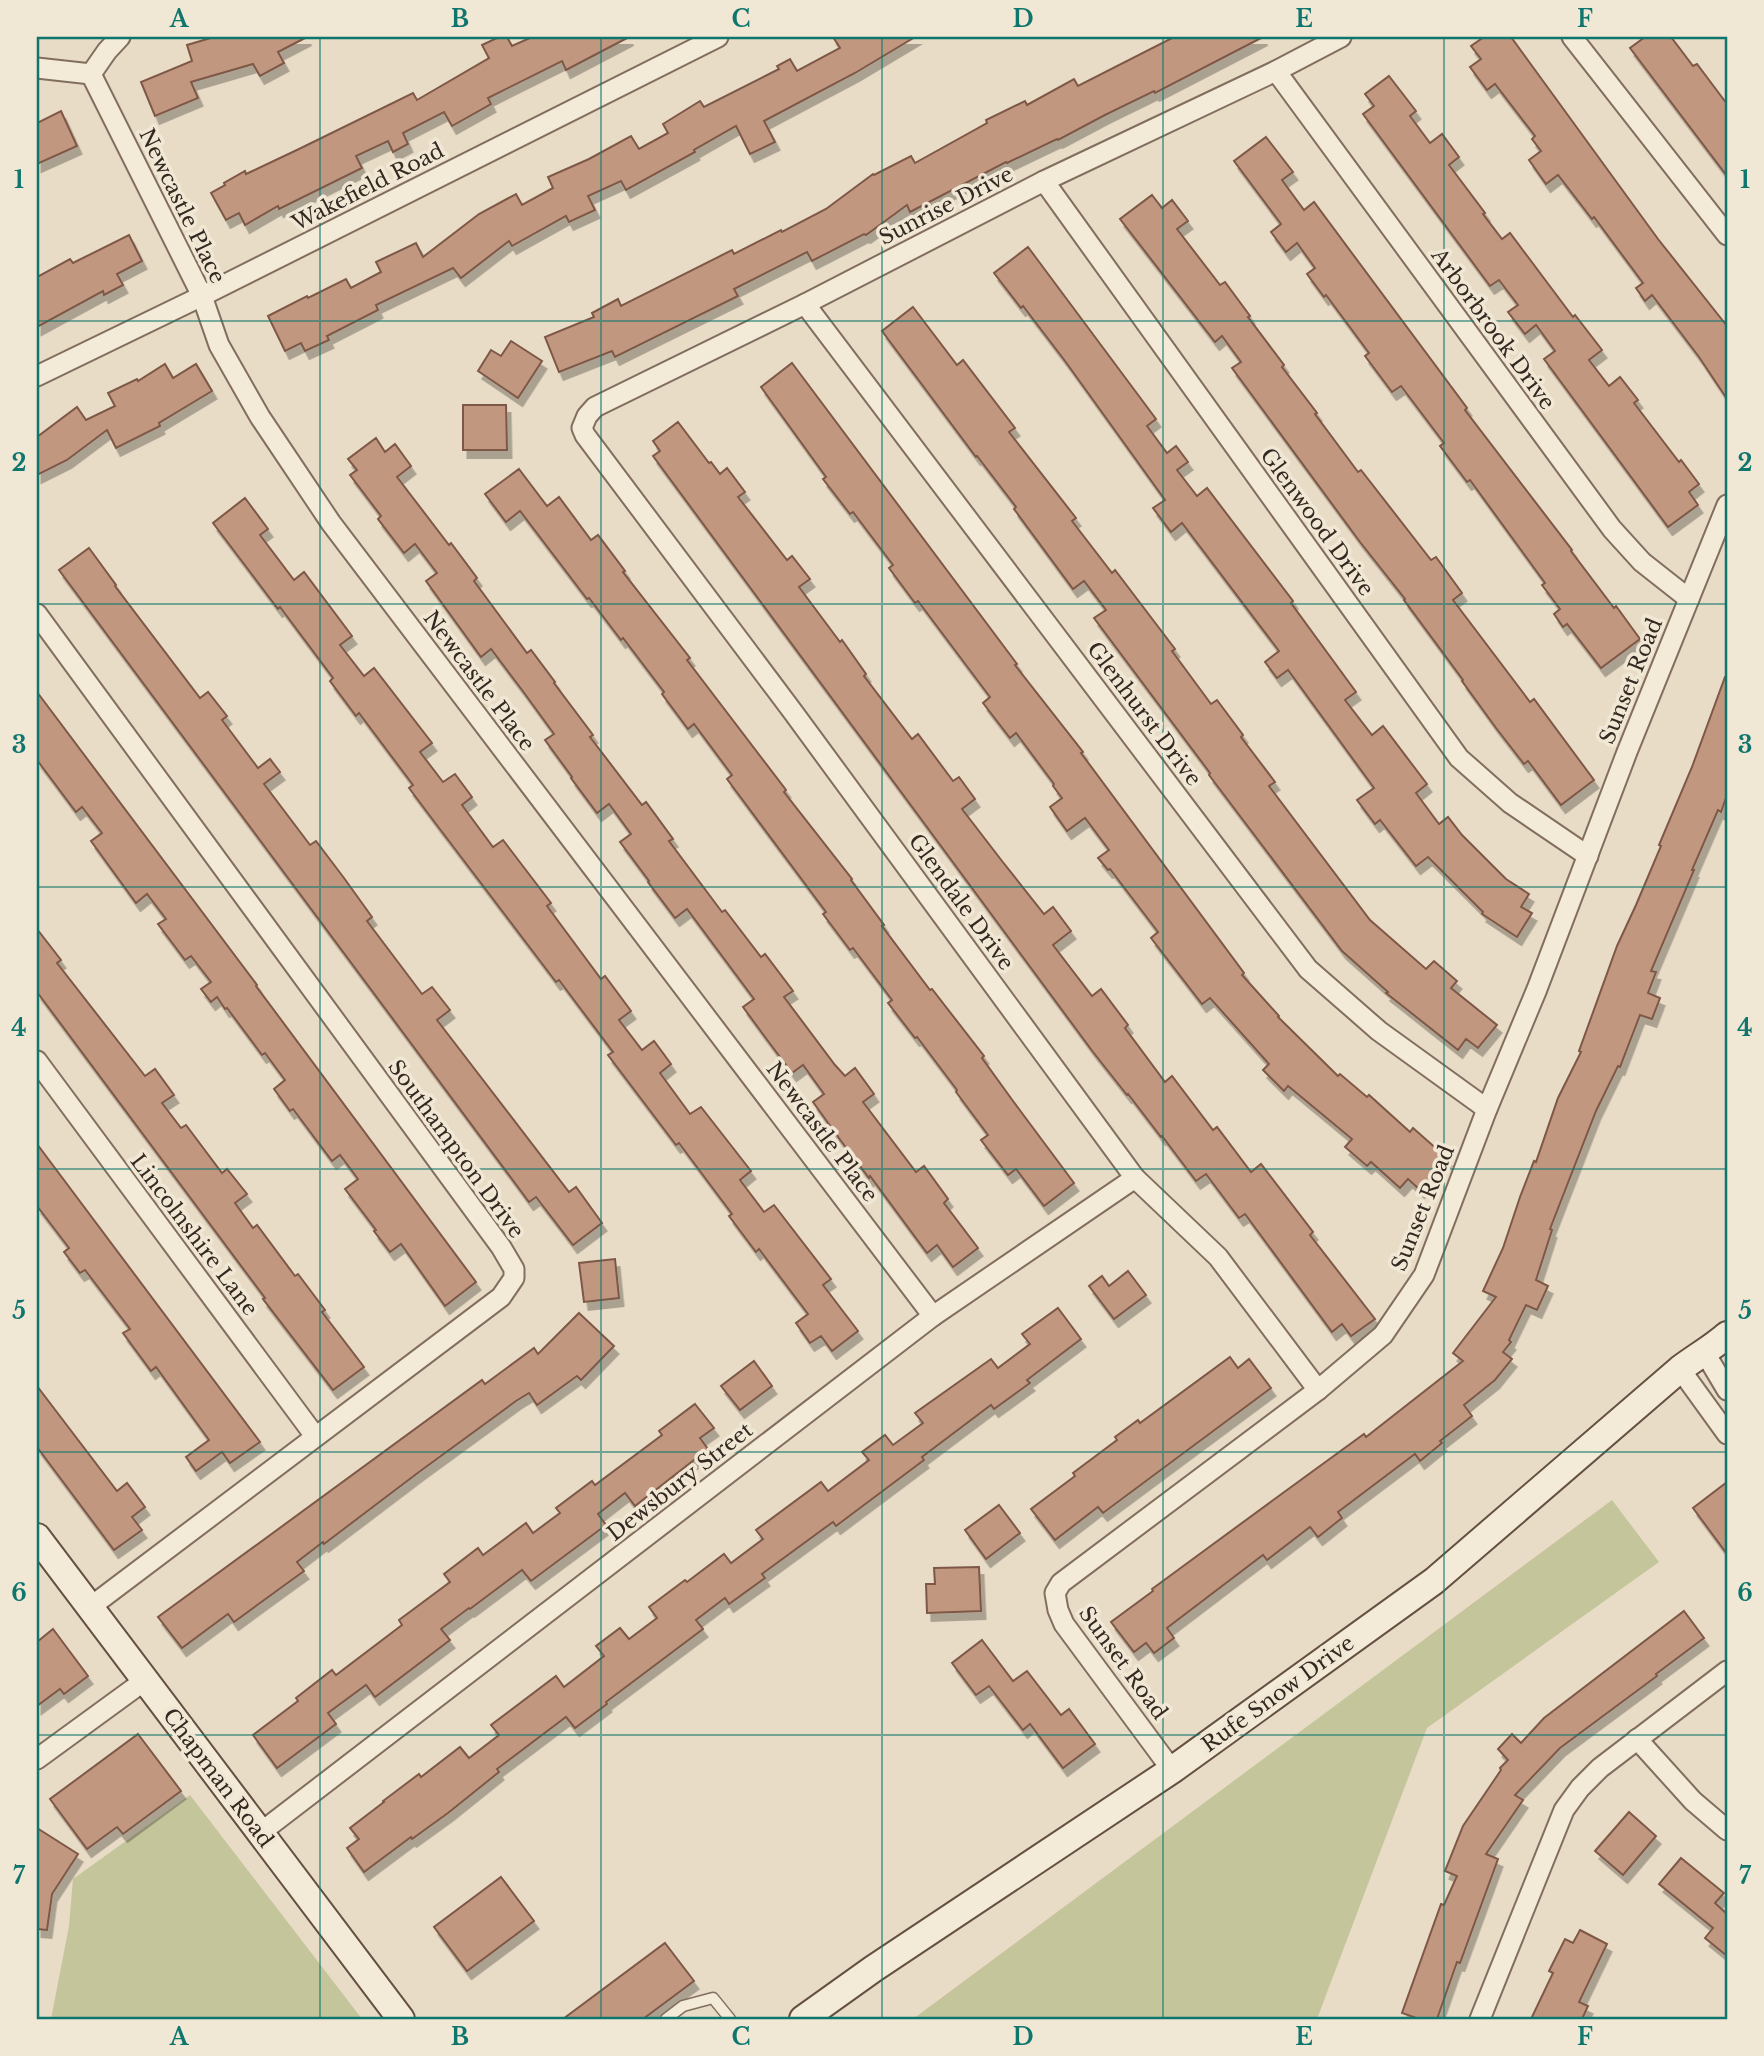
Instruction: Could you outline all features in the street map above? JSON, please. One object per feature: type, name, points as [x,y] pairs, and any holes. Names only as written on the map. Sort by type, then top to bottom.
[{"type":"main road","name":"Rufe Snow Drive","points":[[803,2019],[873,1969],[1172,1770],[1434,1581],[1680,1369],[1706,1353],[1727,1335]]},
{"type":"main road","name":"Chapman Road","points":[[37,1537],[401,2019]]},
{"type":"street","points":[[37,68],[91,74],[120,37]]},
{"type":"street","name":"Wakefield Road","points":[[37,376],[718,37]]},
{"type":"street","name":"Sunrise Drive","points":[[582,428],[595,407],[806,304],[1044,181],[1342,37]]},
{"type":"street","points":[[1572,37],[1727,235]]},
{"type":"street","name":"Arborbrook Drive","points":[[1276,71],[1612,529],[1642,562],[1689,599]]},
{"type":"street","name":"Newcastle Place","points":[[91,74],[202,296],[219,345],[260,417],[331,523],[933,1316]]},
{"type":"street","name":"Glenwood Drive","points":[[1044,181],[1459,758],[1510,803],[1588,856]]},
{"type":"street","name":"Glenhurst Drive","points":[[806,304],[1308,969],[1379,1031],[1487,1110]]},
{"type":"street","name":"Glendale Drive","points":[[582,428],[585,436],[793,712],[1135,1178],[1218,1257],[1318,1390]]},
{"type":"street","name":"Sunset Road","points":[[1172,1770],[1064,1624],[1055,1593],[1061,1583],[1318,1390],[1383,1335],[1424,1275],[1627,752],[1727,505]]},
{"type":"street","name":"Southampton Drive","points":[[37,614],[501,1247],[514,1269],[514,1278],[501,1297],[473,1320],[89,1608]]},
{"type":"street","name":"Lincolnshire Lane","points":[[37,1061],[315,1436]]},
{"type":"street","name":"Dewsbury Street","points":[[260,1833],[933,1316],[1135,1178]]},
{"type":"street","points":[[1706,1353],[1727,1390]]},
{"type":"street","points":[[1680,1369],[1727,1434]]},
{"type":"street","points":[[1480,2019],[1564,1810],[1580,1788],[1600,1768],[1727,1671]]},
{"type":"street","points":[[37,1759],[144,1681]]},
{"type":"street","points":[[1637,1739],[1693,1801],[1727,1830]]},
{"type":"lane","points":[[666,2019],[683,2007],[713,1998],[730,2019]]},
{"type":"green space","points":[[1612,1500],[1659,1562],[1427,1728],[1317,2019],[913,2019]]},
{"type":"green space","points":[[190,1795],[362,2019],[51,2019],[69,1926],[73,1879]]},
{"type":"building","points":[[214,37],[307,37],[278,52],[284,63],[260,76],[253,64],[191,82],[198,98],[155,116],[141,82],[192,61],[187,45]]},
{"type":"building","points":[[499,37],[507,37],[512,46],[532,37],[629,37],[566,70],[562,61],[488,98],[491,104],[452,126],[444,112],[403,133],[408,144],[393,152],[388,141],[356,156],[362,168],[279,209],[278,206],[245,225],[239,213],[226,220],[211,193],[225,185],[224,183],[413,93],[417,100],[489,58],[482,45]]},
{"type":"building","points":[[833,37],[915,37],[855,73],[764,121],[775,142],[750,154],[736,126],[626,190],[621,181],[588,196],[595,210],[569,222],[566,216],[512,246],[509,241],[461,278],[453,268],[376,305],[378,310],[327,336],[329,340],[305,351],[301,343],[285,351],[268,316],[346,279],[351,288],[381,272],[376,262],[416,243],[423,257],[479,214],[516,194],[522,205],[553,188],[548,177],[631,136],[639,149],[668,133],[663,124],[700,101],[704,107],[779,69],[777,66],[790,59],[797,71],[840,48]]},
{"type":"building","points":[[1174,37],[1263,37],[1155,93],[1154,91],[1058,140],[1006,162],[910,212],[907,205],[866,235],[812,261],[807,252],[734,289],[738,296],[615,357],[612,351],[559,372],[545,337],[594,317],[592,313],[618,299],[621,306],[732,250],[734,254],[781,230],[782,232],[826,209],[873,174],[911,156],[915,163],[987,123],[986,120],[1025,101],[1027,105],[1074,79],[1078,86]]},
{"type":"building","points":[[1484,37],[1511,37],[1658,239],[1727,326],[1727,399],[1652,295],[1645,301],[1636,288],[1643,283],[1594,217],[1592,219],[1558,175],[1546,184],[1529,160],[1541,151],[1532,139],[1535,136],[1495,84],[1487,90],[1470,67],[1481,59],[1471,46]]},
{"type":"building","points":[[1645,37],[1671,37],[1693,66],[1697,64],[1727,104],[1727,176],[1630,48]]},
{"type":"building","points":[[1389,76],[1416,111],[1410,116],[1430,143],[1442,134],[1459,157],[1449,165],[1502,239],[1510,233],[1573,317],[1575,315],[1602,350],[1589,360],[1609,386],[1620,377],[1638,400],[1634,403],[1699,484],[1689,492],[1698,505],[1668,527],[1544,359],[1555,351],[1536,325],[1525,334],[1508,312],[1518,305],[1499,280],[1490,286],[1363,114],[1374,106],[1365,94]]},
{"type":"building","points":[[61,111],[77,146],[37,164],[37,123]]},
{"type":"building","points":[[1266,137],[1293,172],[1282,180],[1304,210],[1314,202],[1467,408],[1465,410],[1640,639],[1601,668],[1567,624],[1563,627],[1554,614],[1560,609],[1542,585],[1545,583],[1470,480],[1467,482],[1440,446],[1444,443],[1401,386],[1392,392],[1365,356],[1369,353],[1307,274],[1315,268],[1297,243],[1286,252],[1271,232],[1281,224],[1234,161]]},
{"type":"building","points":[[1152,195],[1162,208],[1172,200],[1188,221],[1177,229],[1220,285],[1225,282],[1358,472],[1361,470],[1431,560],[1436,557],[1462,593],[1453,600],[1530,702],[1534,699],[1594,780],[1561,805],[1528,761],[1524,764],[1496,728],[1405,599],[1232,368],[1241,362],[1222,336],[1215,342],[1120,219]]},
{"type":"building","points":[[129,235],[142,261],[117,274],[123,285],[104,295],[103,291],[37,327],[37,277],[70,259],[73,263]]},
{"type":"building","points":[[1028,247],[1156,419],[1147,426],[1167,453],[1176,446],[1188,462],[1177,470],[1197,496],[1207,488],[1293,601],[1291,603],[1356,692],[1345,700],[1372,735],[1383,726],[1427,784],[1416,793],[1439,824],[1448,817],[1506,879],[1529,894],[1521,907],[1532,913],[1517,937],[1482,914],[1483,912],[1428,857],[1416,866],[1380,820],[1375,824],[1357,800],[1374,788],[1288,670],[1277,678],[1265,662],[1279,651],[1182,523],[1171,532],[1153,508],[1165,500],[1065,361],[994,273]]},
{"type":"building","points":[[913,307],[957,365],[963,360],[1015,428],[1009,432],[1076,518],[1072,521],[1112,573],[1115,570],[1175,649],[1172,651],[1211,704],[1217,700],[1275,782],[1269,786],[1370,920],[1426,969],[1434,961],[1457,981],[1451,988],[1497,1025],[1478,1048],[1466,1039],[1458,1050],[1386,993],[1388,992],[1342,951],[1094,618],[1106,610],[1084,581],[1073,589],[1014,509],[1016,507],[882,331]]},
{"type":"building","points":[[511,341],[542,361],[518,398],[478,371],[491,350],[501,356]]},
{"type":"building","points":[[792,363],[1017,664],[1015,665],[1083,752],[1081,753],[1244,973],[1242,975],[1278,1017],[1338,1076],[1340,1074],[1367,1097],[1369,1095],[1410,1132],[1413,1128],[1447,1158],[1420,1190],[1408,1179],[1400,1188],[1371,1162],[1367,1166],[1345,1147],[1352,1139],[1288,1086],[1284,1091],[1263,1070],[1269,1064],[1210,998],[1202,1004],[1151,938],[1158,932],[1110,869],[1098,858],[1109,850],[1085,818],[1067,831],[1050,807],[1062,798],[1054,784],[1016,733],[1010,738],[983,703],[990,697],[918,601],[915,603],[889,568],[893,565],[853,512],[850,514],[823,479],[826,477],[761,387]]},
{"type":"building","points":[[165,364],[173,378],[196,364],[212,391],[159,423],[160,426],[116,448],[107,430],[67,460],[37,475],[37,437],[77,407],[86,420],[115,406],[108,393],[137,379],[138,381]]},
{"type":"building","points":[[463,405],[506,405],[507,450],[463,450]]},
{"type":"building","points":[[678,422],[720,474],[727,468],[745,492],[738,497],[787,560],[792,556],[810,579],[799,587],[840,642],[842,640],[866,674],[864,676],[912,739],[918,734],[953,781],[959,777],[975,799],[962,809],[1002,861],[1044,914],[1053,907],[1071,931],[1053,945],[1092,996],[1101,989],[1128,1025],[1125,1028],[1165,1082],[1172,1076],[1213,1130],[1217,1127],[1251,1172],[1261,1164],[1313,1232],[1310,1235],[1375,1319],[1351,1336],[1342,1324],[1332,1332],[1245,1214],[1239,1218],[1206,1174],[1196,1181],[1093,1052],[653,456],[660,451],[653,441]]},
{"type":"building","points":[[376,438],[385,452],[395,444],[411,466],[397,477],[477,578],[474,581],[527,653],[531,650],[555,682],[593,735],[590,737],[642,805],[646,802],[673,839],[669,841],[722,912],[725,910],[761,957],[765,954],[793,991],[784,997],[835,1065],[845,1076],[855,1068],[874,1094],[863,1102],[916,1172],[924,1166],[948,1199],[944,1203],[978,1248],[953,1267],[937,1245],[927,1253],[841,1141],[813,1102],[824,1094],[803,1065],[792,1073],[765,1037],[743,1007],[754,999],[687,909],[675,918],[648,882],[620,842],[631,834],[609,804],[597,813],[545,740],[554,734],[522,690],[491,649],[481,657],[426,581],[437,573],[415,544],[404,553],[378,519],[381,516],[350,475],[357,470],[348,459]]},
{"type":"building","points":[[519,469],[547,506],[559,497],[591,540],[598,535],[625,571],[623,572],[690,658],[687,660],[786,790],[784,792],[852,879],[884,925],[882,926],[984,1056],[982,1058],[1074,1183],[1044,1206],[1016,1169],[1008,1175],[981,1140],[988,1135],[957,1090],[888,1003],[892,1000],[853,948],[850,950],[823,914],[826,912],[727,779],[732,775],[694,724],[688,729],[623,638],[621,640],[589,598],[587,599],[520,511],[506,522],[485,494]]},
{"type":"building","points":[[245,498],[268,529],[260,535],[294,580],[304,572],[352,636],[340,645],[364,676],[374,668],[432,743],[420,752],[443,782],[455,774],[472,797],[462,805],[493,847],[503,840],[551,903],[547,906],[601,979],[605,976],[631,1011],[619,1020],[642,1050],[654,1041],[671,1064],[660,1073],[690,1114],[701,1107],[751,1171],[740,1180],[764,1212],[774,1205],[831,1279],[823,1285],[858,1331],[832,1351],[821,1336],[810,1343],[796,1323],[808,1314],[759,1249],[756,1252],[729,1216],[732,1214],[679,1143],[676,1145],[608,1055],[613,1052],[436,824],[409,788],[413,785],[359,713],[356,716],[330,681],[333,678],[213,523]]},
{"type":"building","points":[[89,548],[200,698],[208,692],[227,716],[222,720],[258,768],[270,759],[280,772],[264,784],[310,845],[316,841],[344,878],[372,917],[367,921],[422,994],[432,987],[450,1010],[437,1020],[569,1192],[576,1187],[602,1223],[573,1245],[536,1197],[529,1202],[59,570]]},
{"type":"building","points":[[1725,677],[1727,795],[1692,870],[1651,971],[1656,972],[1648,993],[1660,998],[1652,1019],[1640,1015],[1620,1067],[1618,1066],[1596,1111],[1550,1229],[1552,1230],[1536,1280],[1548,1286],[1537,1310],[1526,1305],[1509,1340],[1511,1342],[1503,1352],[1512,1359],[1495,1380],[1464,1405],[1472,1416],[1420,1461],[1415,1454],[1338,1512],[1342,1518],[1318,1537],[1310,1527],[1267,1560],[1263,1555],[1167,1628],[1174,1638],[1154,1653],[1146,1643],[1134,1652],[1111,1622],[1364,1434],[1366,1437],[1463,1361],[1453,1353],[1496,1297],[1483,1291],[1503,1248],[1558,1098],[1581,1052],[1579,1051],[1617,946],[1661,846],[1659,845],[1692,767]]},
{"type":"building","points":[[37,692],[476,1282],[445,1306],[401,1244],[390,1252],[374,1231],[376,1230],[345,1189],[358,1179],[340,1155],[332,1161],[293,1109],[290,1111],[274,1089],[285,1080],[217,997],[211,1002],[201,989],[211,982],[191,956],[185,960],[158,924],[166,919],[147,894],[136,903],[91,841],[102,833],[82,807],[76,812],[37,760]]},
{"type":"building","points":[[37,929],[61,960],[57,963],[145,1076],[155,1069],[174,1095],[162,1103],[181,1128],[186,1125],[222,1173],[227,1169],[247,1194],[235,1203],[253,1228],[257,1225],[295,1276],[298,1274],[325,1310],[322,1312],[364,1367],[333,1390],[37,992]]},
{"type":"building","points":[[37,1144],[260,1442],[230,1463],[222,1452],[196,1471],[186,1457],[209,1440],[156,1367],[151,1371],[123,1333],[130,1329],[85,1270],[80,1273],[64,1252],[69,1248],[37,1206]]},
{"type":"building","points":[[615,1259],[619,1298],[584,1302],[579,1263]]},
{"type":"building","points":[[1128,1271],[1146,1295],[1114,1319],[1089,1286],[1102,1276],[1109,1286]]},
{"type":"building","points":[[1058,1308],[1081,1339],[1027,1380],[1030,1383],[994,1409],[991,1405],[922,1457],[924,1460],[836,1526],[833,1522],[762,1574],[765,1578],[729,1604],[725,1598],[696,1620],[703,1629],[575,1728],[566,1717],[497,1769],[499,1772],[448,1813],[364,1872],[347,1848],[359,1839],[350,1828],[383,1801],[419,1774],[421,1777],[460,1747],[469,1758],[499,1735],[491,1725],[556,1676],[564,1687],[604,1656],[596,1646],[620,1628],[629,1639],[657,1618],[649,1607],[724,1554],[731,1563],[763,1539],[756,1530],[821,1482],[828,1491],[869,1460],[862,1452],[885,1435],[893,1445],[923,1423],[915,1413],[991,1359],[998,1368],[1030,1344],[1022,1334]]},
{"type":"building","points":[[579,1313],[614,1346],[581,1380],[577,1376],[537,1405],[529,1393],[516,1401],[297,1562],[304,1571],[234,1622],[228,1614],[182,1648],[158,1617],[482,1380],[485,1384],[534,1348],[538,1354]]},
{"type":"building","points":[[1230,1357],[1238,1368],[1249,1359],[1271,1388],[1103,1513],[1098,1507],[1055,1540],[1031,1509],[1117,1440],[1115,1437],[1138,1420],[1140,1423]]},
{"type":"building","points":[[754,1361],[772,1386],[740,1410],[721,1386]]},
{"type":"building","points":[[37,1386],[117,1491],[127,1483],[145,1507],[132,1517],[142,1530],[114,1550],[37,1447]]},
{"type":"building","points":[[695,1404],[714,1428],[700,1438],[708,1449],[635,1506],[625,1493],[598,1514],[606,1525],[531,1581],[522,1570],[469,1608],[441,1629],[450,1640],[375,1697],[366,1685],[328,1713],[336,1724],[277,1768],[253,1735],[298,1701],[296,1698],[332,1670],[336,1675],[402,1625],[399,1620],[450,1582],[444,1574],[478,1548],[483,1555],[526,1523],[533,1533],[560,1513],[556,1508],[592,1481],[595,1485],[662,1435],[659,1431]]},
{"type":"building","points":[[1727,1482],[1727,1554],[1693,1508]]},
{"type":"building","points":[[999,1505],[1020,1533],[986,1559],[965,1530]]},
{"type":"building","points":[[979,1567],[981,1611],[927,1613],[926,1584],[935,1584],[934,1568]]},
{"type":"building","points":[[1684,1611],[1704,1638],[1560,1748],[1515,1795],[1523,1800],[1486,1854],[1498,1859],[1437,2019],[1419,2019],[1402,2013],[1441,1904],[1444,1905],[1457,1876],[1445,1871],[1463,1826],[1500,1768],[1508,1760],[1498,1749],[1512,1734],[1521,1743],[1544,1718]]},
{"type":"building","points":[[53,1629],[88,1676],[64,1694],[60,1689],[37,1706],[37,1642]]},
{"type":"building","points":[[982,1640],[1013,1681],[1027,1671],[1061,1715],[1069,1709],[1095,1744],[1063,1768],[1030,1724],[1023,1730],[989,1686],[976,1695],[952,1663]]},
{"type":"building","points":[[138,1734],[181,1791],[123,1834],[117,1827],[87,1849],[50,1799]]},
{"type":"building","points":[[1629,1812],[1656,1836],[1623,1875],[1595,1851]]},
{"type":"building","points":[[37,1828],[78,1854],[52,1894],[47,1930],[37,1929]]},
{"type":"building","points":[[1681,1858],[1724,1893],[1715,1903],[1726,1913],[1727,1911],[1727,1956],[1705,1938],[1713,1928],[1659,1884]]},
{"type":"building","points":[[501,1877],[534,1921],[467,1971],[434,1927]]},
{"type":"building","points":[[1580,1930],[1607,1944],[1579,2002],[1588,2006],[1582,2019],[1531,2019],[1553,1973],[1549,1971],[1565,1939],[1573,1943]]},
{"type":"building","points":[[665,1943],[694,1981],[643,2019],[563,2019]]}]
